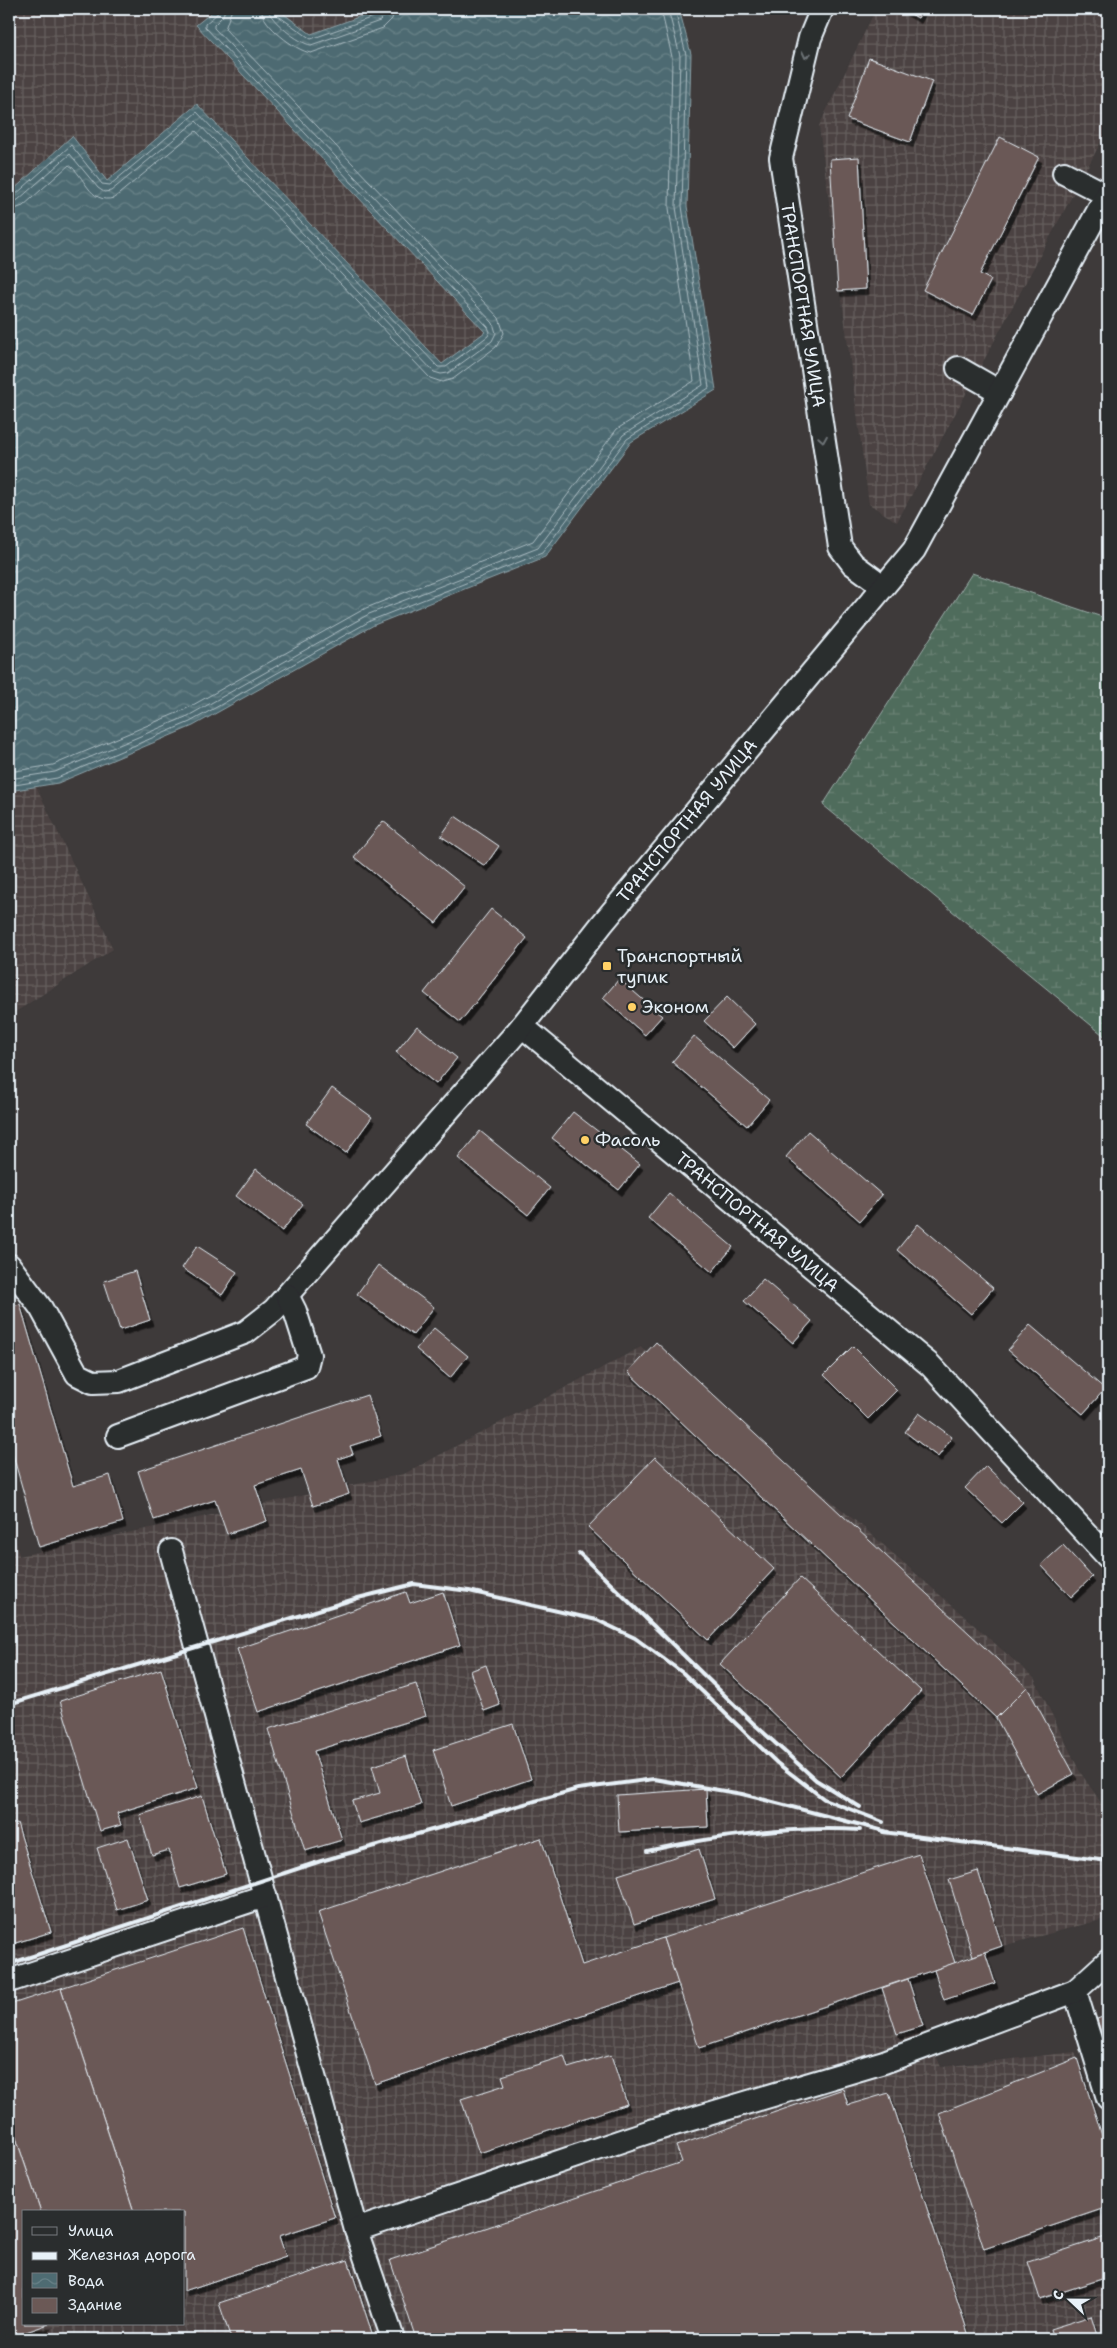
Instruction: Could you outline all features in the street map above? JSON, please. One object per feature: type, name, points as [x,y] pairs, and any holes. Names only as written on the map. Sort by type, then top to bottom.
[{"type":"street","name":"ТРАНСПОРТНАЯ УЛИЦА","points":[[822,9],[810,38],[781,158],[840,548],[853,564],[883,586]]},
{"type":"street","points":[[1064,173],[1108,194]]},
{"type":"street","name":"ТРАНСПОРТНАЯ УЛИЦА","points":[[1108,194],[914,550],[602,924],[522,1026],[930,1365],[1108,1557]]},
{"type":"street","points":[[958,368],[1000,392]]},
{"type":"street","points":[[9,1265],[41,1308],[77,1374],[93,1382],[119,1381],[246,1332],[274,1310],[522,1026]]},
{"type":"street","points":[[118,1436],[306,1367],[309,1355],[295,1311],[287,1295]]},
{"type":"street","points":[[172,1551],[356,2230],[393,2339]]},
{"type":"street","points":[[9,1982],[265,1896]]},
{"type":"street","points":[[356,2230],[652,2131],[884,2062],[1075,1991],[1108,1961]]},
{"type":"street","points":[[1075,1991],[1108,2098]]},
{"type":"shaded area","points":[[9,9],[216,9],[196,25],[486,332],[442,364],[197,104],[107,181],[72,136],[9,194]]},
{"type":"shaded area","points":[[277,9],[381,9],[311,34]]},
{"type":"shaded area","points":[[876,9],[1108,9],[1108,129],[897,522],[869,504],[819,126]]},
{"type":"shaded area","points":[[36,786],[113,949],[9,1016],[9,791]]},
{"type":"shaded area","points":[[641,1347],[863,1527],[1034,1678],[1080,1772],[1108,1813],[1108,1918],[1002,1946],[908,1979],[923,2026],[941,2067],[1075,2052],[1108,2154],[1108,2339],[9,2339],[9,1512],[19,1556],[404,1474]]},
{"type":"green space","points":[[972,573],[1108,619],[1108,1039],[823,805]]},
{"type":"water","points":[[216,9],[277,9],[311,34],[381,9],[679,9],[691,54],[687,206],[716,390],[631,442],[545,557],[374,625],[193,726],[58,783],[9,791],[9,194],[72,136],[107,181],[197,104],[442,364],[485,332],[196,25]]},
{"type":"building","points":[[902,9],[923,9],[918,18]]},
{"type":"building","points":[[869,58],[932,81],[910,142],[847,119]]},
{"type":"building","points":[[1000,137],[1039,157],[980,274],[991,280],[973,315],[923,290]]},
{"type":"building","points":[[859,157],[866,289],[838,291],[830,159]]},
{"type":"building","points":[[455,816],[499,846],[485,866],[441,836]]},
{"type":"building","points":[[383,821],[465,887],[436,923],[354,857]]},
{"type":"building","points":[[491,909],[527,938],[460,1022],[424,993]]},
{"type":"building","name":"Эконом","points":[[619,979],[662,1016],[645,1035],[603,998]]},
{"type":"building","points":[[727,997],[755,1024],[733,1048],[704,1021]]},
{"type":"building","points":[[417,1026],[457,1058],[436,1084],[396,1052]]},
{"type":"building","points":[[694,1036],[769,1100],[747,1126],[672,1062]]},
{"type":"building","points":[[332,1088],[372,1117],[346,1153],[306,1124]]},
{"type":"building","points":[[573,1112],[640,1164],[619,1190],[552,1138]]},
{"type":"building","points":[[480,1131],[550,1188],[528,1215],[458,1158]]},
{"type":"building","points":[[808,1131],[882,1195],[860,1221],[786,1157]]},
{"type":"building","points":[[256,1169],[303,1204],[282,1231],[236,1196]]},
{"type":"building","points":[[669,1193],[733,1247],[712,1272],[648,1218]]},
{"type":"building","points":[[918,1224],[993,1288],[971,1314],[897,1250]]},
{"type":"building","points":[[197,1246],[237,1272],[222,1295],[182,1268]]},
{"type":"building","points":[[378,1265],[434,1307],[413,1335],[357,1294]]},
{"type":"building","points":[[135,1271],[150,1320],[120,1330],[104,1281]]},
{"type":"building","points":[[763,1279],[812,1321],[793,1343],[744,1301]]},
{"type":"building","points":[[20,1304],[73,1486],[110,1475],[123,1522],[39,1547],[9,1441],[9,1307]]},
{"type":"building","points":[[1030,1325],[1105,1389],[1083,1414],[1008,1350]]},
{"type":"building","points":[[434,1328],[468,1356],[450,1378],[416,1349]]},
{"type":"building","points":[[656,1342],[1027,1687],[996,1718],[628,1372]]},
{"type":"building","points":[[853,1346],[897,1390],[868,1419],[824,1375]]},
{"type":"building","points":[[367,1395],[381,1436],[350,1446],[353,1454],[338,1459],[349,1494],[313,1506],[301,1470],[255,1485],[267,1521],[227,1534],[215,1500],[154,1520],[138,1471]]},
{"type":"building","points":[[919,1413],[952,1437],[938,1457],[905,1432]]},
{"type":"building","points":[[655,1457],[774,1569],[708,1640],[588,1527]]},
{"type":"building","points":[[986,1466],[1023,1502],[1002,1523],[965,1488]]},
{"type":"building","points":[[1063,1545],[1092,1577],[1071,1597],[1041,1565]]},
{"type":"building","points":[[800,1578],[921,1691],[841,1777],[720,1664]]},
{"type":"building","points":[[406,1592],[410,1603],[443,1592],[460,1645],[258,1712],[237,1649]]},
{"type":"building","points":[[486,1665],[500,1705],[484,1711],[470,1671]]},
{"type":"building","points":[[161,1669],[198,1788],[117,1813],[121,1825],[100,1831],[60,1701]]},
{"type":"building","points":[[416,1684],[426,1716],[314,1751],[342,1840],[305,1851],[268,1729]]},
{"type":"building","points":[[1027,1687],[1074,1774],[1037,1794],[996,1718]]},
{"type":"building","points":[[513,1724],[531,1779],[451,1806],[433,1750]]},
{"type":"building","points":[[406,1756],[421,1805],[359,1823],[352,1801],[380,1793],[372,1766]]},
{"type":"building","points":[[706,1789],[708,1827],[619,1832],[617,1795]]},
{"type":"building","points":[[202,1796],[226,1874],[180,1888],[169,1850],[152,1855],[140,1815]]},
{"type":"building","points":[[17,1823],[51,1932],[9,1945],[9,1825]]},
{"type":"building","points":[[128,1838],[148,1900],[117,1910],[97,1848]]},
{"type":"building","points":[[541,1838],[582,1965],[663,1938],[678,1983],[375,2084],[318,1912]]},
{"type":"building","points":[[699,1849],[715,1899],[634,1924],[618,1875]]},
{"type":"building","points":[[919,1854],[955,1963],[699,2048],[663,1938]]},
{"type":"building","points":[[978,1871],[1002,1946],[973,1956],[949,1880]]},
{"type":"building","points":[[243,1928],[335,2218],[279,2236],[286,2257],[185,2291],[185,2210],[133,2210],[61,1988]]},
{"type":"building","points":[[985,1952],[995,1983],[944,2000],[934,1970]]},
{"type":"building","points":[[908,1979],[923,2026],[897,2034],[882,1988]]},
{"type":"building","points":[[61,1988],[133,2210],[40,2210],[12,2126],[9,2127],[9,2005]]},
{"type":"building","points":[[1108,2015],[1108,2054],[1097,2019]]},
{"type":"building","points":[[611,2055],[627,2104],[479,2153],[461,2099],[505,2085],[502,2076],[564,2056],[568,2068]]},
{"type":"building","points":[[1077,2058],[1108,2154],[1108,2207],[984,2249],[939,2113]]},
{"type":"building","points":[[843,2089],[848,2105],[889,2093],[970,2339],[416,2339],[390,2260],[682,2162],[676,2146]]},
{"type":"building","points":[[12,2126],[40,2210],[22,2210],[22,2326],[43,2326],[9,2338],[9,2127]]},
{"type":"building","points":[[1108,2236],[1108,2277],[1040,2299],[1028,2262]]},
{"type":"building","points":[[348,2260],[374,2339],[231,2339],[219,2303]]},
{"type":"building","points":[[1091,2316],[1098,2339],[1053,2339],[1050,2329]]},
{"type":"railway","points":[[579,1553],[753,1723],[816,1780],[860,1807]]},
{"type":"railway","points":[[9,1704],[358,1598],[414,1584],[469,1591],[597,1620],[635,1638],[683,1673],[777,1763],[824,1799],[883,1822]]},
{"type":"railway","points":[[9,1964],[321,1861],[578,1789],[654,1779],[742,1794],[888,1832]]},
{"type":"railway","points":[[647,1851],[753,1833],[807,1829],[860,1830]]},
{"type":"railway","points":[[883,1832],[1108,1861]]},
{"type":"place","name":"Транспортный тупик","points":[[607,966]]},
{"type":"place","name":"Эконом","points":[[632,1007]]},
{"type":"place","name":"Фасоль","points":[[585,1140]]}]
